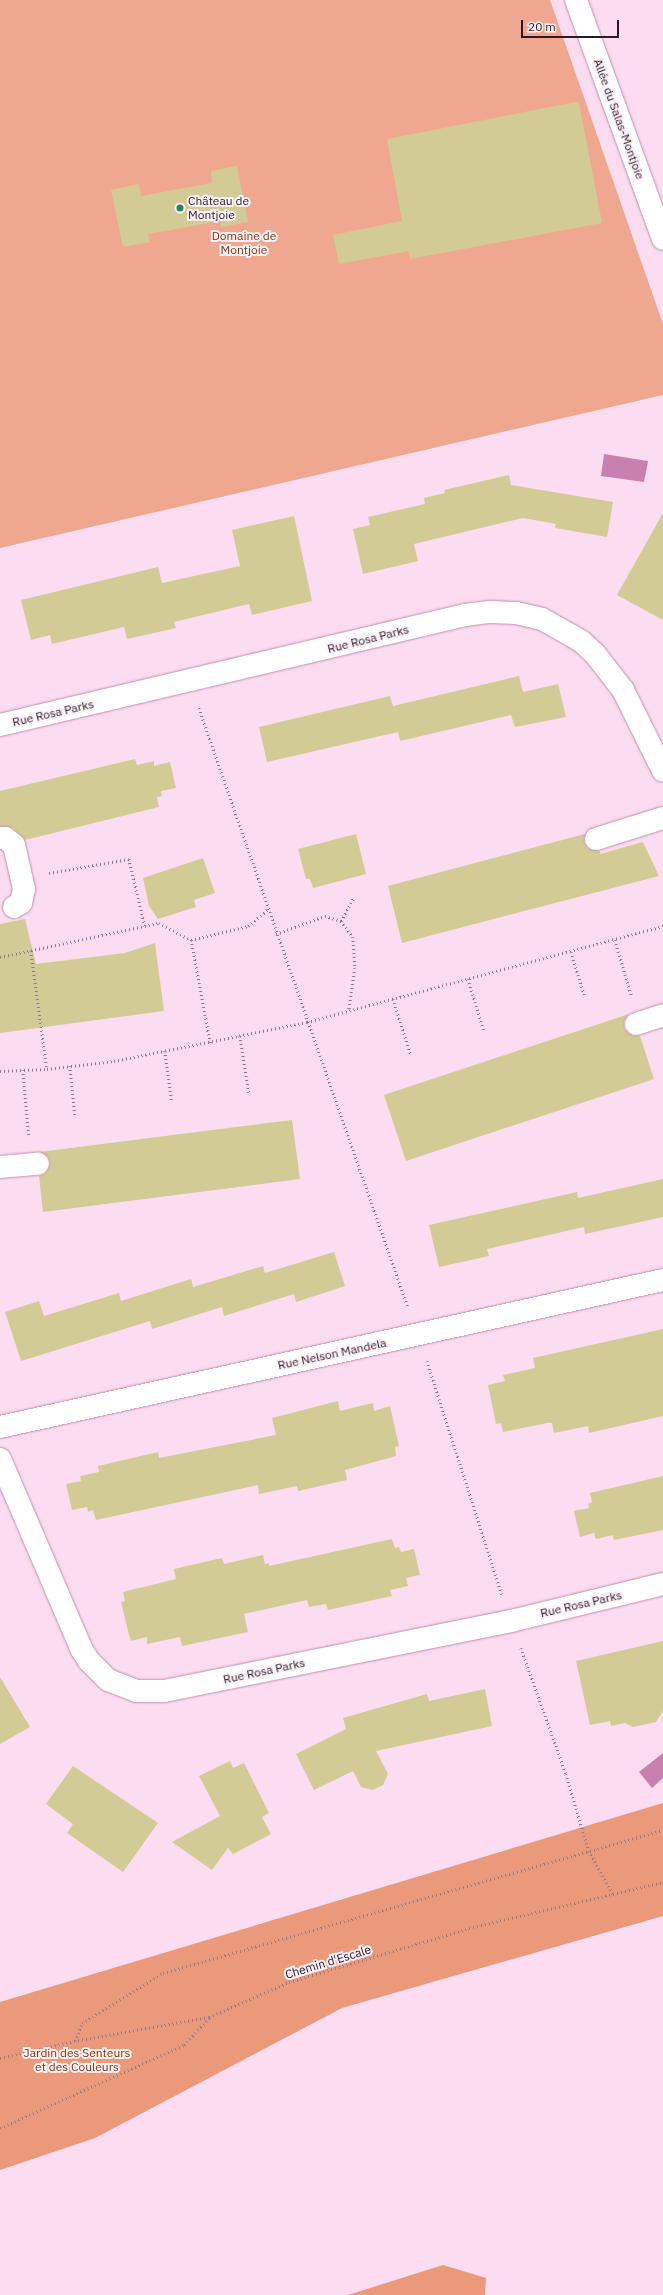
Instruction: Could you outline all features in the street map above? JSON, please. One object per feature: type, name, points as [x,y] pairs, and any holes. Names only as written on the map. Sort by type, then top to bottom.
[{"type":"street","name":"Allée du Salas-Montjoie","points":[[576,0],[663,239]]},
{"type":"street","name":"Rue Rosa Parks","points":[[0,725],[190,682],[465,615],[490,612],[516,613],[547,622],[580,641],[595,654],[623,690],[663,771]]},
{"type":"street","points":[[596,839],[663,818]]},
{"type":"street","points":[[0,838],[5,838],[14,845],[24,889],[21,903],[14,907]]},
{"type":"street","points":[[638,1023],[663,1015]]},
{"type":"street","points":[[0,1167],[34,1164]]},
{"type":"street","name":"Rue Nelson Mandela","points":[[0,1427],[663,1280]]},
{"type":"street","name":"Rue Rosa Parks","points":[[0,1459],[82,1650],[89,1662],[108,1680],[136,1692],[164,1691],[511,1621],[663,1584]]},
{"type":"path","points":[[190,682],[276,934],[419,1335],[511,1621],[566,1774],[589,1851],[613,1894]]},
{"type":"path","points":[[42,875],[129,859],[145,926]]},
{"type":"path","points":[[341,921],[353,898]]},
{"type":"path","points":[[0,957],[159,923],[191,940],[248,926],[268,909]]},
{"type":"path","points":[[276,934],[325,916],[341,921],[353,937],[355,968],[350,1010]]},
{"type":"path","points":[[0,1071],[46,1069],[165,1052],[307,1022],[663,926]]},
{"type":"path","points":[[191,940],[210,1042]]},
{"type":"path","points":[[615,940],[638,1023]]},
{"type":"path","points":[[31,951],[46,1069]]},
{"type":"path","points":[[571,952],[585,998]]},
{"type":"path","points":[[468,979],[484,1031]]},
{"type":"path","points":[[393,999],[411,1056]]},
{"type":"path","points":[[240,1036],[249,1093]]},
{"type":"path","points":[[165,1052],[172,1103]]},
{"type":"path","points":[[70,1066],[75,1115]]},
{"type":"path","points":[[23,1070],[34,1164]]},
{"type":"path","points":[[74,2041],[82,2023],[163,1973],[663,1830]]},
{"type":"path","name":"Chemin d'Escale","points":[[0,2058],[74,2041],[209,2017],[289,1982],[473,1928],[663,1882]]},
{"type":"path","points":[[0,2128],[184,2045],[209,2017]]},
{"type":"green space","name":"Domaine de Montjoie","points":[[0,0],[550,0],[663,324],[663,395],[0,548]]},
{"type":"green space","name":"Jardin des Senteurs et des Couleurs","points":[[663,1803],[663,1916],[342,2008],[95,2138],[0,2170],[0,2002]]},
{"type":"green space","points":[[443,2265],[486,2278],[485,2295],[348,2295]]},
{"type":"shaded area","points":[[604,454],[648,461],[644,482],[601,476]]},
{"type":"shaded area","points":[[663,1753],[663,1778],[652,1788],[639,1772]]},
{"type":"building","points":[[576,102],[579,103],[602,223],[410,259],[409,251],[339,264],[333,235],[402,221],[387,139]]},
{"type":"building","name":"Château de Montjoie","points":[[237,166],[248,222],[221,227],[220,221],[148,234],[150,242],[123,247],[111,190],[139,184],[141,196],[212,183],[211,171]]},
{"type":"building","points":[[509,475],[511,485],[613,502],[607,537],[555,528],[556,524],[523,518],[414,544],[418,561],[363,574],[353,529],[370,525],[368,517],[425,504],[424,498],[445,493],[444,490]]},
{"type":"building","points":[[663,513],[663,620],[617,595]]},
{"type":"building","points":[[294,516],[312,601],[252,615],[249,604],[174,622],[176,628],[127,639],[124,627],[52,644],[50,635],[31,640],[21,600],[158,567],[162,583],[240,566],[232,530]]},
{"type":"building","points":[[519,676],[523,692],[558,684],[566,717],[515,727],[511,715],[400,741],[398,732],[267,762],[259,727],[390,696],[393,706]]},
{"type":"building","points":[[135,759],[137,765],[154,761],[154,766],[170,762],[176,788],[161,791],[162,796],[157,797],[159,807],[25,840],[13,828],[0,826],[0,791]]},
{"type":"building","points":[[356,834],[366,874],[313,888],[310,879],[306,879],[298,849]]},
{"type":"building","points":[[585,834],[584,842],[587,848],[600,851],[600,854],[643,842],[659,876],[402,943],[388,886]]},
{"type":"building","points":[[203,858],[215,893],[194,900],[196,907],[158,919],[149,906],[143,878]]},
{"type":"building","points":[[25,919],[36,964],[125,953],[155,943],[164,1011],[0,1033],[0,924]]},
{"type":"building","points":[[629,1014],[624,1021],[624,1028],[633,1036],[640,1036],[654,1079],[406,1161],[384,1095]]},
{"type":"building","points":[[292,1120],[300,1179],[43,1212],[39,1176],[45,1174],[50,1163],[48,1157],[39,1152]]},
{"type":"building","points":[[663,1179],[663,1217],[585,1234],[584,1227],[487,1249],[489,1256],[439,1267],[429,1225],[577,1192],[578,1198]]},
{"type":"building","points":[[334,1252],[345,1286],[296,1302],[294,1294],[224,1316],[222,1307],[152,1329],[150,1321],[21,1361],[5,1312],[39,1301],[44,1316],[119,1293],[121,1301],[191,1279],[193,1287],[263,1266],[265,1273]]},
{"type":"building","points":[[663,1329],[663,1416],[589,1433],[588,1426],[554,1433],[552,1423],[503,1432],[501,1423],[496,1424],[488,1385],[505,1381],[503,1375],[535,1368],[533,1358]]},
{"type":"building","points":[[338,1401],[340,1411],[373,1403],[374,1411],[390,1406],[399,1446],[395,1447],[396,1456],[345,1470],[347,1480],[298,1491],[297,1486],[259,1494],[258,1485],[96,1520],[93,1510],[88,1512],[87,1507],[72,1510],[66,1484],[81,1481],[80,1476],[99,1472],[98,1466],[158,1452],[159,1458],[276,1435],[272,1418]]},
{"type":"building","points":[[663,1476],[663,1530],[614,1540],[613,1535],[596,1539],[594,1533],[580,1537],[574,1511],[589,1508],[588,1504],[592,1502],[590,1493]]},
{"type":"building","points":[[392,1539],[395,1548],[399,1547],[401,1552],[414,1549],[420,1575],[406,1578],[408,1586],[390,1590],[392,1596],[328,1610],[326,1604],[309,1607],[307,1600],[244,1614],[248,1632],[182,1646],[180,1637],[147,1644],[147,1637],[131,1641],[121,1602],[125,1601],[123,1592],[176,1579],[174,1569],[222,1558],[224,1564],[263,1555],[265,1564],[269,1563],[269,1566]]},
{"type":"building","points":[[663,1641],[663,1711],[656,1722],[633,1727],[625,1723],[611,1726],[610,1721],[590,1725],[576,1661]]},
{"type":"building","points":[[0,1677],[30,1727],[0,1744]]},
{"type":"building","points":[[485,1689],[492,1726],[376,1751],[388,1774],[383,1785],[373,1790],[361,1787],[353,1771],[314,1790],[296,1754],[346,1729],[343,1718],[427,1694],[429,1701]]},
{"type":"building","points":[[230,1761],[233,1768],[244,1763],[269,1813],[262,1817],[271,1834],[233,1854],[228,1848],[212,1870],[172,1842],[220,1816],[199,1776]]},
{"type":"building","points":[[73,1766],[158,1823],[123,1872],[67,1833],[73,1824],[46,1804]]},
{"type":"place","name":"Château de Montjoie","points":[[180,208]]}]
